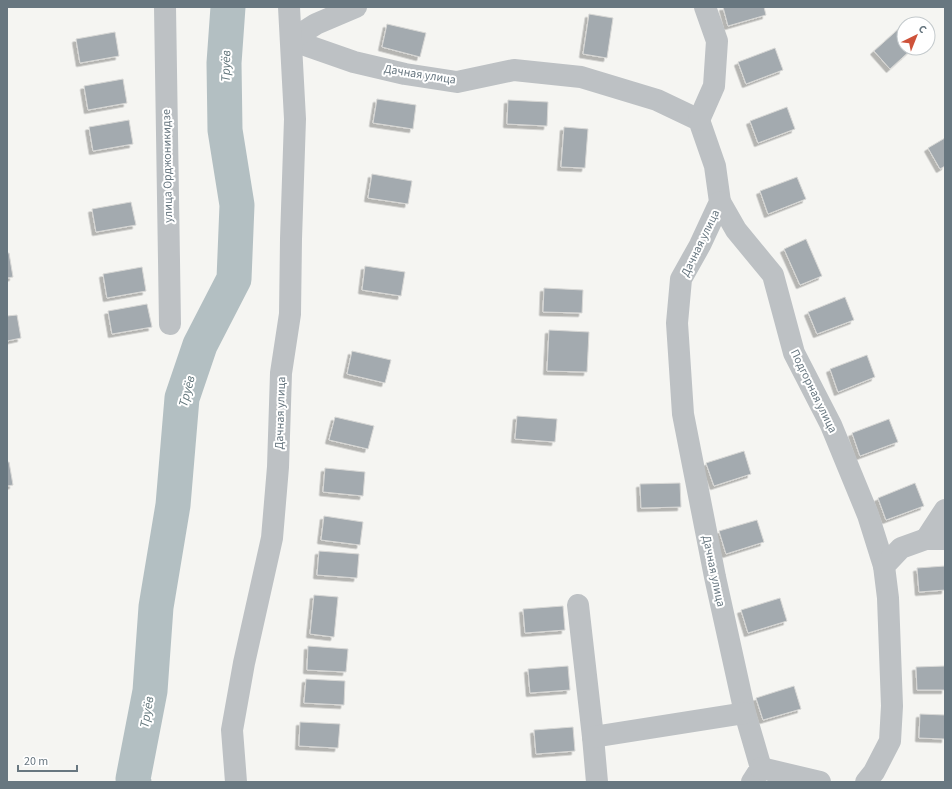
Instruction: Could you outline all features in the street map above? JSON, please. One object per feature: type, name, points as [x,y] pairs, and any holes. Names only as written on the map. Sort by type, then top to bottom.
[{"type":"street","name":"улица Орджоникидзе","points":[[165,7],[170,324]]},
{"type":"street","points":[[289,7],[291,40],[316,24],[356,7]]},
{"type":"street","points":[[699,120],[714,86],[717,41],[704,7]]},
{"type":"street","name":"Дачная улица","points":[[236,782],[232,730],[244,663],[272,538],[278,467],[281,373],[290,314],[291,223],[295,119],[291,40],[361,63],[405,74],[457,82],[514,70],[581,77],[657,100],[699,120],[715,166],[720,202],[682,279],[677,323],[683,414],[715,577],[745,714],[756,775]]},
{"type":"street","name":"Подгорная улица","points":[[720,202],[736,230],[773,275],[794,353],[831,425],[868,515],[884,566],[888,598],[892,706],[890,741],[874,772],[866,782]]},
{"type":"street","points":[[884,566],[901,548],[936,539],[945,510]]},
{"type":"street","points":[[578,605],[597,782]]},
{"type":"street","points":[[593,737],[745,714]]},
{"type":"street","points":[[756,775],[820,782]]},
{"type":"building","points":[[723,7],[764,7],[766,15],[728,26]]},
{"type":"building","points":[[589,14],[613,18],[607,58],[583,54]]},
{"type":"building","points":[[387,24],[426,33],[420,57],[382,47]]},
{"type":"building","points":[[896,31],[896,56],[904,56],[890,69],[874,51]]},
{"type":"building","points":[[115,32],[119,56],[80,63],[76,39]]},
{"type":"building","points":[[775,48],[783,70],[746,84],[738,62]]},
{"type":"building","points":[[123,79],[127,103],[88,110],[84,86]]},
{"type":"building","points":[[377,99],[416,105],[413,129],[373,123]]},
{"type":"building","points":[[508,100],[548,102],[547,126],[507,124]]},
{"type":"building","points":[[787,107],[795,129],[758,143],[750,121]]},
{"type":"building","points":[[129,120],[133,144],[93,151],[89,127]]},
{"type":"building","points":[[564,127],[588,129],[585,168],[561,167]]},
{"type":"building","points":[[945,138],[945,166],[940,169],[928,148]]},
{"type":"building","points":[[372,174],[412,181],[408,204],[368,198]]},
{"type":"building","points":[[797,177],[806,199],[768,214],[760,191]]},
{"type":"building","points":[[131,202],[136,225],[96,232],[92,209]]},
{"type":"building","points":[[806,239],[822,276],[800,285],[784,249]]},
{"type":"building","points":[[7,253],[9,253],[13,277],[7,278]]},
{"type":"building","points":[[365,266],[405,272],[401,296],[362,290]]},
{"type":"building","points":[[142,267],[146,291],[107,298],[103,274]]},
{"type":"building","points":[[544,288],[583,290],[582,313],[543,312]]},
{"type":"building","points":[[845,297],[854,320],[817,334],[808,312]]},
{"type":"building","points":[[147,304],[152,327],[112,334],[108,311]]},
{"type":"building","points":[[17,315],[21,338],[7,341],[7,316]]},
{"type":"building","points":[[549,330],[589,332],[587,372],[547,371]]},
{"type":"building","points":[[352,351],[391,360],[385,383],[347,374]]},
{"type":"building","points":[[867,355],[875,377],[838,392],[830,369]]},
{"type":"building","points":[[517,416],[557,419],[555,442],[515,439]]},
{"type":"building","points":[[335,417],[374,426],[368,449],[329,440]]},
{"type":"building","points":[[889,419],[898,442],[860,456],[852,433]]},
{"type":"building","points":[[744,451],[751,474],[714,486],[706,463]]},
{"type":"building","points":[[7,462],[9,462],[13,485],[7,486]]},
{"type":"building","points":[[325,468],[365,472],[363,496],[323,492]]},
{"type":"building","points":[[680,483],[681,507],[641,508],[640,484]]},
{"type":"building","points":[[915,483],[924,506],[886,520],[878,498]]},
{"type":"building","points":[[324,516],[363,522],[360,545],[321,540]]},
{"type":"building","points":[[757,520],[764,542],[726,554],[719,531]]},
{"type":"building","points":[[319,551],[359,554],[357,578],[317,575]]},
{"type":"building","points":[[945,566],[945,590],[919,592],[917,568]]},
{"type":"building","points":[[314,595],[338,597],[334,637],[310,634]]},
{"type":"building","points":[[780,598],[787,621],[748,633],[741,610]]},
{"type":"building","points":[[563,606],[565,630],[525,633],[523,609]]},
{"type":"building","points":[[308,646],[348,649],[346,672],[307,670]]},
{"type":"building","points":[[568,666],[570,690],[530,693],[528,669]]},
{"type":"building","points":[[945,666],[945,690],[917,690],[916,667]]},
{"type":"building","points":[[306,679],[345,681],[344,705],[304,703]]},
{"type":"building","points":[[794,686],[801,709],[763,720],[756,698]]},
{"type":"building","points":[[920,714],[945,715],[945,739],[919,738]]},
{"type":"building","points":[[300,722],[340,724],[338,748],[299,746]]},
{"type":"building","points":[[573,727],[575,751],[536,754],[534,730]]},
{"type":"waterway","name":"Труёв","points":[[134,782],[133,779],[150,691],[156,607],[173,505],[182,398],[200,345],[234,279],[237,205],[225,130],[224,63],[228,7]]}]
